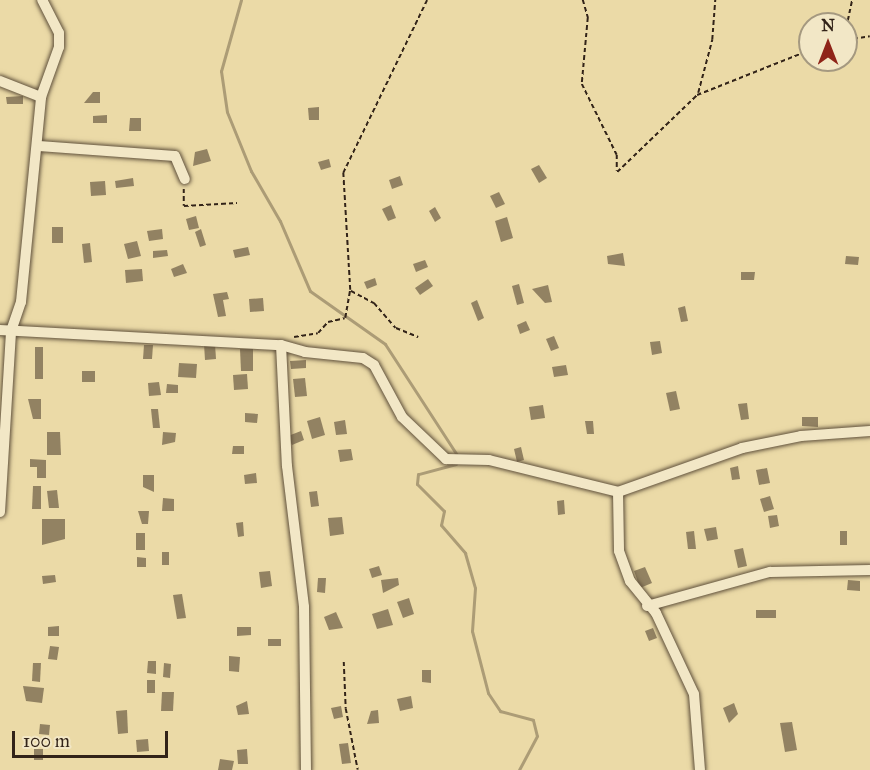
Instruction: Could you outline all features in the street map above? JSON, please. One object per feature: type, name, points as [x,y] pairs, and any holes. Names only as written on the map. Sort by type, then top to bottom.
[{"type":"street","points":[[0,512],[6,331],[21,302],[39,146],[41,97],[59,33],[42,0]]},
{"type":"street","points":[[0,81],[41,97]]},
{"type":"street","points":[[39,146],[175,156],[185,179]]},
{"type":"street","points":[[6,331],[281,345],[305,352],[363,358],[374,365],[402,417],[446,459],[489,460],[618,492],[742,448],[801,436],[870,431]]},
{"type":"street","points":[[281,345],[287,466],[304,607],[306,770]]},
{"type":"street","points":[[618,492],[619,551],[630,581],[647,606],[656,613],[694,694],[700,770]]},
{"type":"street","points":[[647,606],[770,572],[870,570]]},
{"type":"path","points":[[281,345],[298,335],[318,333],[328,322],[345,318],[350,290],[343,173],[427,0]]},
{"type":"path","points":[[583,0],[588,18],[582,84],[617,155],[617,172],[697,95],[798,55]]},
{"type":"path","points":[[697,95],[712,40],[715,0]]},
{"type":"path","points":[[185,179],[184,206],[237,203]]},
{"type":"path","points":[[350,290],[374,303],[396,328],[418,337]]},
{"type":"path","points":[[344,662],[345,709],[358,770]]},
{"type":"building","points":[[93,92],[100,92],[100,103],[84,103]]},
{"type":"building","points":[[23,96],[23,104],[7,104],[6,97]]},
{"type":"building","points":[[319,107],[319,120],[309,120],[308,108]]},
{"type":"building","points":[[107,115],[107,123],[93,123],[93,116]]},
{"type":"building","points":[[130,118],[141,118],[141,131],[129,131]]},
{"type":"building","points":[[207,149],[211,161],[193,166],[195,152]]},
{"type":"building","points":[[329,159],[331,167],[321,170],[318,162]]},
{"type":"building","points":[[539,165],[547,178],[539,183],[531,169]]},
{"type":"building","points":[[400,176],[403,185],[392,189],[389,180]]},
{"type":"building","points":[[133,178],[134,186],[116,188],[115,181]]},
{"type":"building","points":[[105,181],[106,195],[91,196],[90,182]]},
{"type":"building","points":[[499,192],[505,204],[496,208],[490,196]]},
{"type":"building","points":[[391,205],[396,218],[388,221],[382,209]]},
{"type":"building","points":[[435,207],[441,218],[435,222],[429,211]]},
{"type":"building","points":[[196,216],[199,228],[189,230],[186,219]]},
{"type":"building","points":[[507,217],[513,238],[501,242],[495,221]]},
{"type":"building","points":[[52,227],[63,227],[63,243],[52,243]]},
{"type":"building","points":[[162,229],[163,239],[149,241],[147,231]]},
{"type":"building","points":[[201,229],[206,245],[200,247],[195,232]]},
{"type":"building","points":[[137,241],[141,256],[128,259],[124,244]]},
{"type":"building","points":[[90,243],[92,262],[84,263],[82,244]]},
{"type":"building","points":[[248,247],[250,255],[235,258],[233,250]]},
{"type":"building","points":[[167,250],[168,256],[153,258],[153,251]]},
{"type":"building","points":[[623,253],[625,266],[608,264],[607,256]]},
{"type":"building","points":[[846,256],[859,257],[858,265],[845,264]]},
{"type":"building","points":[[425,260],[428,267],[416,272],[413,264]]},
{"type":"building","points":[[183,264],[187,273],[174,277],[171,269]]},
{"type":"building","points":[[142,269],[143,281],[126,283],[125,270]]},
{"type":"building","points":[[741,272],[755,272],[754,280],[741,280]]},
{"type":"building","points":[[375,278],[377,285],[367,289],[364,282]]},
{"type":"building","points":[[428,279],[433,286],[420,295],[415,288]]},
{"type":"building","points":[[519,284],[524,303],[517,305],[512,286]]},
{"type":"building","points":[[548,285],[552,302],[545,303],[532,289]]},
{"type":"building","points":[[227,292],[229,299],[223,300],[226,316],[218,317],[213,294]]},
{"type":"building","points":[[263,298],[264,311],[250,312],[249,299]]},
{"type":"building","points":[[477,300],[484,318],[478,321],[471,303]]},
{"type":"building","points":[[685,306],[688,321],[681,322],[678,308]]},
{"type":"building","points":[[526,321],[530,330],[520,334],[517,325]]},
{"type":"building","points":[[554,336],[559,348],[551,351],[546,339]]},
{"type":"building","points":[[660,341],[662,353],[652,355],[650,342]]},
{"type":"building","points":[[204,344],[215,344],[216,359],[205,360]]},
{"type":"building","points":[[144,345],[153,345],[152,359],[143,359]]},
{"type":"building","points":[[35,347],[43,347],[43,379],[35,379]]},
{"type":"building","points":[[240,349],[253,349],[253,371],[241,371]]},
{"type":"building","points":[[306,360],[306,368],[291,369],[290,361]]},
{"type":"building","points":[[179,363],[197,364],[196,378],[178,377]]},
{"type":"building","points":[[566,365],[568,375],[554,377],[552,367]]},
{"type":"building","points":[[82,371],[95,371],[95,382],[82,382]]},
{"type":"building","points":[[247,374],[248,389],[234,390],[233,375]]},
{"type":"building","points":[[305,378],[307,396],[295,397],[293,379]]},
{"type":"building","points":[[159,382],[161,395],[149,396],[148,383]]},
{"type":"building","points":[[167,384],[178,385],[178,393],[166,393]]},
{"type":"building","points":[[676,391],[680,409],[670,411],[666,393]]},
{"type":"building","points":[[28,399],[41,399],[41,419],[33,419]]},
{"type":"building","points":[[747,403],[749,419],[741,420],[738,404]]},
{"type":"building","points":[[543,405],[545,418],[531,420],[529,407]]},
{"type":"building","points":[[151,409],[158,409],[160,428],[153,428]]},
{"type":"building","points":[[245,413],[258,414],[257,423],[245,422]]},
{"type":"building","points":[[320,417],[325,435],[312,439],[307,421]]},
{"type":"building","points":[[802,417],[818,417],[818,427],[802,426]]},
{"type":"building","points":[[345,420],[347,434],[336,435],[334,422]]},
{"type":"building","points":[[585,421],[593,421],[594,434],[587,434]]},
{"type":"building","points":[[301,431],[304,440],[292,445],[288,436]]},
{"type":"building","points":[[47,432],[60,432],[61,455],[47,455]]},
{"type":"building","points":[[163,432],[176,433],[175,442],[162,445]]},
{"type":"building","points":[[233,446],[244,446],[244,454],[232,454]]},
{"type":"building","points":[[521,447],[524,460],[517,462],[514,449]]},
{"type":"building","points":[[351,449],[353,460],[340,462],[338,450]]},
{"type":"building","points":[[30,459],[46,460],[46,478],[37,478],[37,467],[30,467]]},
{"type":"building","points":[[738,466],[740,479],[732,480],[730,468]]},
{"type":"building","points":[[767,468],[770,483],[759,485],[756,470]]},
{"type":"building","points":[[256,473],[257,483],[245,484],[244,475]]},
{"type":"building","points":[[143,475],[154,475],[154,492],[143,487]]},
{"type":"building","points":[[33,486],[41,486],[41,509],[32,509]]},
{"type":"building","points":[[57,490],[59,508],[49,508],[47,491]]},
{"type":"building","points":[[317,491],[319,506],[311,507],[309,492]]},
{"type":"building","points":[[770,496],[774,509],[764,512],[760,499]]},
{"type":"building","points":[[163,498],[174,499],[174,511],[162,511]]},
{"type":"building","points":[[564,500],[565,514],[558,515],[557,501]]},
{"type":"building","points":[[138,511],[149,511],[148,524],[142,524]]},
{"type":"building","points":[[777,515],[779,526],[770,528],[768,516]]},
{"type":"building","points":[[342,517],[344,534],[330,536],[328,518]]},
{"type":"building","points":[[42,519],[65,519],[65,539],[42,545]]},
{"type":"building","points":[[243,522],[244,536],[238,537],[236,523]]},
{"type":"building","points":[[716,527],[718,539],[707,541],[704,529]]},
{"type":"building","points":[[694,531],[696,549],[688,549],[686,532]]},
{"type":"building","points":[[840,531],[847,531],[847,545],[840,545]]},
{"type":"building","points":[[136,533],[145,533],[145,550],[136,550]]},
{"type":"building","points":[[743,548],[747,566],[738,568],[734,550]]},
{"type":"building","points":[[162,552],[169,552],[169,565],[162,565]]},
{"type":"building","points":[[137,557],[146,558],[146,567],[137,567]]},
{"type":"building","points":[[379,566],[382,575],[372,578],[369,569]]},
{"type":"building","points":[[645,567],[652,583],[640,588],[634,571]]},
{"type":"building","points":[[270,571],[272,586],[261,588],[259,572]]},
{"type":"building","points":[[55,575],[56,582],[43,584],[42,576]]},
{"type":"building","points":[[318,578],[326,578],[325,593],[317,592]]},
{"type":"building","points":[[398,578],[399,585],[383,593],[381,580]]},
{"type":"building","points":[[848,580],[860,581],[860,591],[847,590]]},
{"type":"building","points":[[182,594],[186,618],[177,619],[173,595]]},
{"type":"building","points":[[409,598],[414,614],[403,618],[397,602]]},
{"type":"building","points":[[388,609],[393,625],[377,629],[372,614]]},
{"type":"building","points":[[756,610],[776,610],[776,618],[756,618]]},
{"type":"building","points":[[336,612],[343,628],[329,630],[324,617]]},
{"type":"building","points":[[59,626],[59,636],[48,636],[48,627]]},
{"type":"building","points":[[237,627],[251,627],[251,635],[237,636]]},
{"type":"building","points":[[653,628],[657,638],[649,641],[645,631]]},
{"type":"building","points":[[268,639],[281,639],[281,646],[268,646]]},
{"type":"building","points":[[50,646],[59,647],[57,660],[48,659]]},
{"type":"building","points":[[229,656],[240,657],[239,672],[229,671]]},
{"type":"building","points":[[148,661],[156,661],[156,674],[147,673]]},
{"type":"building","points":[[33,663],[41,663],[40,682],[32,681]]},
{"type":"building","points":[[164,663],[171,664],[170,678],[163,677]]},
{"type":"building","points":[[422,670],[431,670],[431,683],[422,682]]},
{"type":"building","points":[[147,680],[155,680],[155,693],[147,693]]},
{"type":"building","points":[[23,686],[44,688],[42,703],[26,701]]},
{"type":"building","points":[[162,692],[174,692],[173,711],[161,711]]},
{"type":"building","points":[[411,696],[413,708],[400,711],[397,699]]},
{"type":"building","points":[[247,701],[249,714],[238,715],[236,706]]},
{"type":"building","points":[[734,703],[738,714],[729,723],[723,708]]},
{"type":"building","points":[[341,706],[343,717],[334,719],[331,708]]},
{"type":"building","points":[[127,710],[128,733],[118,734],[116,711]]},
{"type":"building","points":[[378,710],[379,723],[367,724],[371,711]]},
{"type":"building","points":[[792,722],[797,750],[785,752],[780,723]]},
{"type":"building","points":[[40,724],[50,725],[49,735],[39,734]]},
{"type":"building","points":[[148,739],[149,751],[137,752],[136,740]]},
{"type":"building","points":[[348,743],[351,763],[342,764],[339,744]]},
{"type":"building","points":[[34,749],[43,749],[43,760],[34,760]]},
{"type":"building","points":[[247,749],[248,764],[238,764],[237,750]]},
{"type":"building","points":[[220,759],[234,761],[232,770],[218,770]]},
{"type":"waterway","points":[[241,0],[221,71],[227,112],[251,171],[280,221],[310,291],[385,344],[457,455]]},
{"type":"waterway","points":[[456,464],[418,474],[417,484],[444,511],[441,525],[465,553],[475,588],[472,631],[488,693],[500,711],[533,720],[537,736],[519,770]]}]
